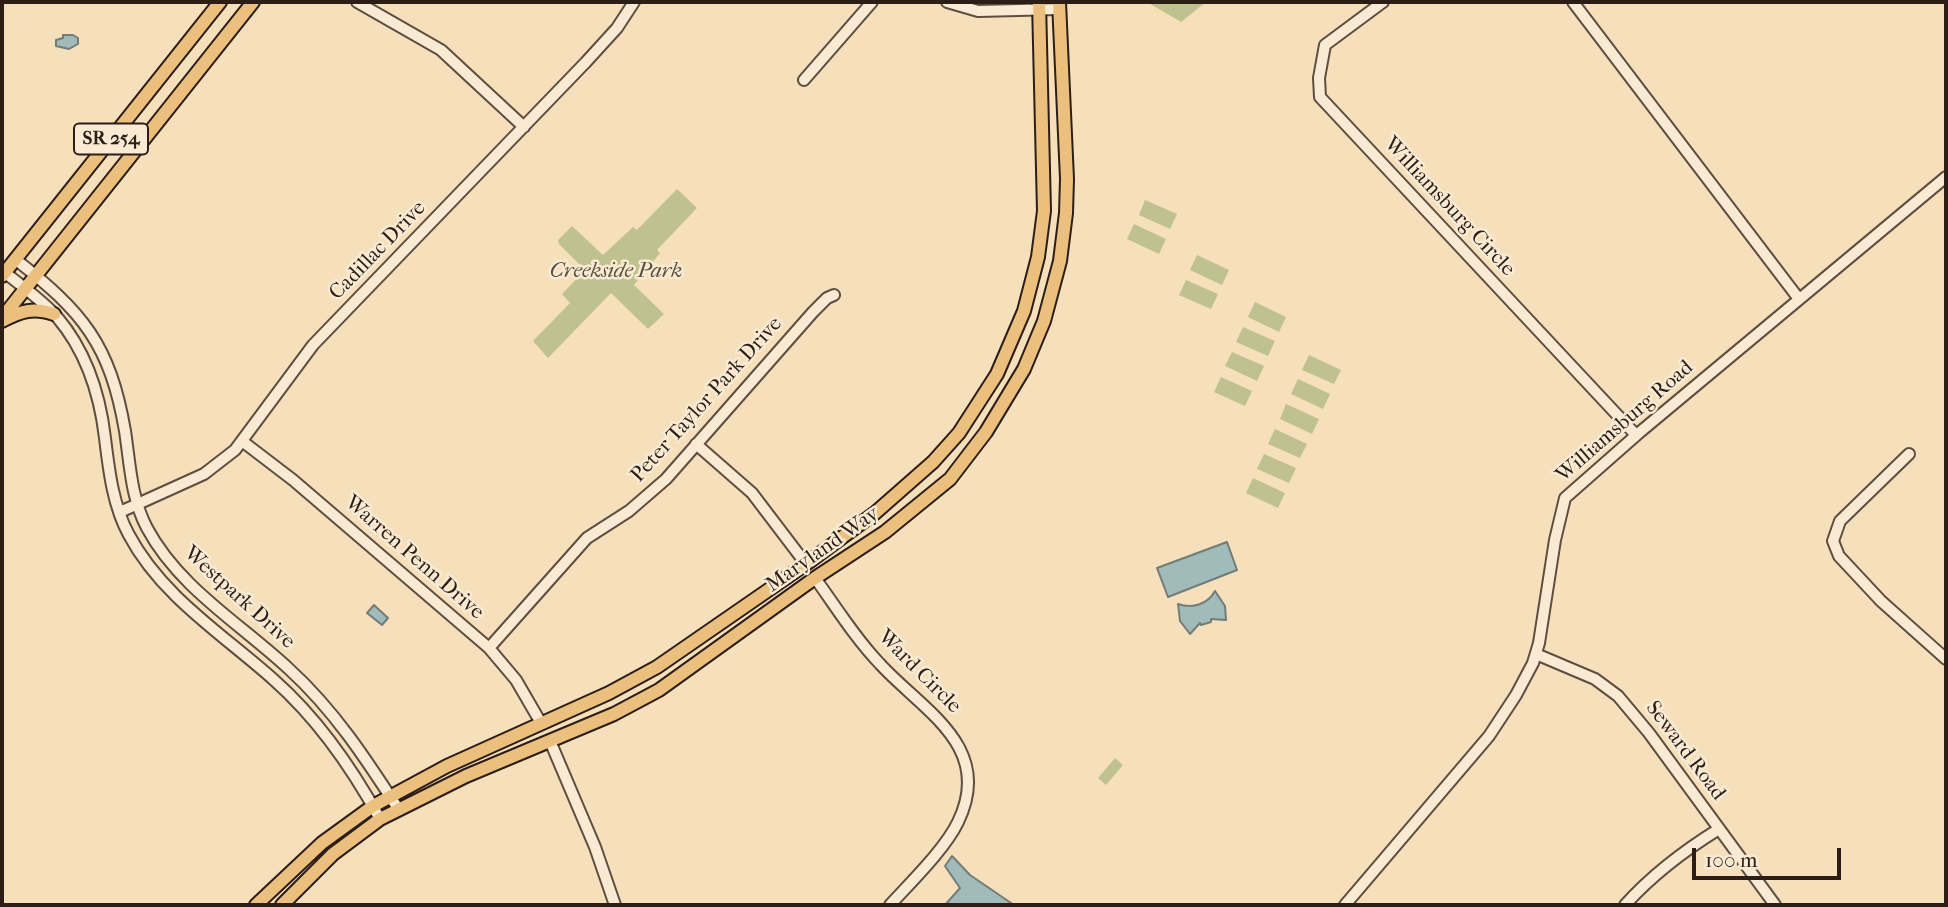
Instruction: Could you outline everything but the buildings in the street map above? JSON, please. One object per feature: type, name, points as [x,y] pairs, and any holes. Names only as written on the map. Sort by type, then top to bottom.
[{"type":"main road","name":"SR 254","points":[[3,274],[220,2]]},
{"type":"main road","name":"SR 254","points":[[2,320],[253,2]]},
{"type":"main road","name":"Maryland Way","points":[[256,905],[322,843],[373,806],[447,766],[610,693],[657,667],[875,513],[933,462],[959,433],[997,374],[1024,311],[1038,257],[1045,193],[1039,6]]},
{"type":"main road","name":"Maryland Way","points":[[282,905],[333,854],[380,819],[466,776],[614,714],[659,690],[885,532],[950,479],[986,432],[1024,369],[1054,290],[1060,261],[1066,194],[1059,6]]},
{"type":"main road","points":[[1045,193],[1066,194]]},
{"type":"main road","points":[[1031,284],[1054,290]]},
{"type":"main road","points":[[2,320],[20,311],[32,309],[54,314]]},
{"type":"main road","points":[[933,462],[950,479]]},
{"type":"main road","points":[[806,564],[816,578]]},
{"type":"main road","points":[[541,723],[550,741]]},
{"type":"street","points":[[357,2],[441,50],[524,127]]},
{"type":"street","name":"Cadillac Drive","points":[[120,512],[213,468],[242,441],[313,345],[609,38],[634,2]]},
{"type":"street","points":[[804,80],[872,2]]},
{"type":"street","points":[[947,2],[978,11],[1059,6]]},
{"type":"street","name":"Williamsburg Circle","points":[[1383,2],[1325,45],[1319,78],[1320,97],[1636,435]]},
{"type":"street","points":[[1573,2],[1798,299]]},
{"type":"street","name":"Williamsburg Road","points":[[1345,905],[1489,736],[1516,695],[1536,654],[1555,540],[1565,498],[1636,435],[1946,177]]},
{"type":"street","name":"Westpark Drive","points":[[15,259],[78,314],[100,346],[114,378],[137,505],[146,528],[165,558],[197,590],[289,668],[324,703],[366,757],[398,810]]},
{"type":"street","name":"Westpark Drive","points":[[3,274],[54,314],[86,363],[96,390],[111,484],[127,534],[149,567],[185,604],[276,681],[309,716],[350,769],[380,819]]},
{"type":"street","name":"Peter Taylor Park Drive","points":[[489,648],[587,538],[629,511],[666,479],[813,312],[834,295]]},
{"type":"street","name":"Warren Penn Drive","points":[[242,441],[293,480],[489,648],[516,680],[541,723]]},
{"type":"street","points":[[696,444],[752,493],[806,564]]},
{"type":"street","points":[[1909,454],[1840,521],[1833,541],[1839,556],[1881,601],[1946,659]]},
{"type":"street","name":"Ward Circle","points":[[816,578],[846,623],[878,662],[944,723],[956,741],[964,762],[967,792],[958,823],[890,905]]},
{"type":"street","points":[[185,604],[197,590]]},
{"type":"street","name":"Seward Road","points":[[1536,654],[1595,680],[1618,696],[1649,733],[1775,905]]},
{"type":"street","points":[[550,741],[595,847],[615,905]]},
{"type":"street","points":[[1625,905],[1647,882],[1719,829]]},
{"type":"green space","points":[[1147,2],[1206,2],[1181,22]]},
{"type":"green space","name":"Creekside Park","points":[[677,189],[697,208],[657,250],[660,253],[634,285],[664,314],[648,329],[611,293],[548,358],[533,341],[570,303],[562,294],[585,270],[558,240],[572,226],[603,255],[633,227],[637,230]]},
{"type":"green space","points":[[1145,200],[1177,214],[1170,229],[1139,215]]},
{"type":"green space","points":[[1134,224],[1166,239],[1159,254],[1127,239]]},
{"type":"green space","points":[[1197,255],[1229,270],[1222,285],[1190,270]]},
{"type":"green space","points":[[1186,280],[1218,294],[1211,309],[1179,295]]},
{"type":"green space","points":[[1255,302],[1286,317],[1279,332],[1248,317]]},
{"type":"green space","points":[[1243,327],[1275,341],[1268,356],[1236,342]]},
{"type":"green space","points":[[1232,352],[1264,366],[1257,381],[1225,366]]},
{"type":"green space","points":[[1309,355],[1341,370],[1334,384],[1302,370]]},
{"type":"green space","points":[[1221,377],[1252,391],[1245,406],[1214,392]]},
{"type":"green space","points":[[1298,379],[1330,394],[1323,409],[1291,394]]},
{"type":"green space","points":[[1286,404],[1319,419],[1312,434],[1280,419]]},
{"type":"green space","points":[[1275,429],[1307,444],[1300,458],[1268,444]]},
{"type":"green space","points":[[1264,454],[1296,468],[1289,483],[1257,469]]},
{"type":"green space","points":[[1253,478],[1285,493],[1278,508],[1246,493]]},
{"type":"green space","points":[[1115,758],[1123,765],[1106,785],[1098,778]]},
{"type":"water","points":[[63,35],[78,38],[78,44],[69,49],[56,46],[56,40],[63,38]]},
{"type":"water","points":[[1227,542],[1237,570],[1168,597],[1157,568]]},
{"type":"water","points":[[1215,591],[1225,606],[1226,620],[1211,619],[1211,622],[1200,623],[1190,634],[1180,621],[1178,604],[1200,604]]},
{"type":"water","points":[[374,605],[388,618],[382,625],[367,613]]},
{"type":"water","points":[[952,856],[970,875],[1014,905],[945,905],[960,888],[945,866]]}]
